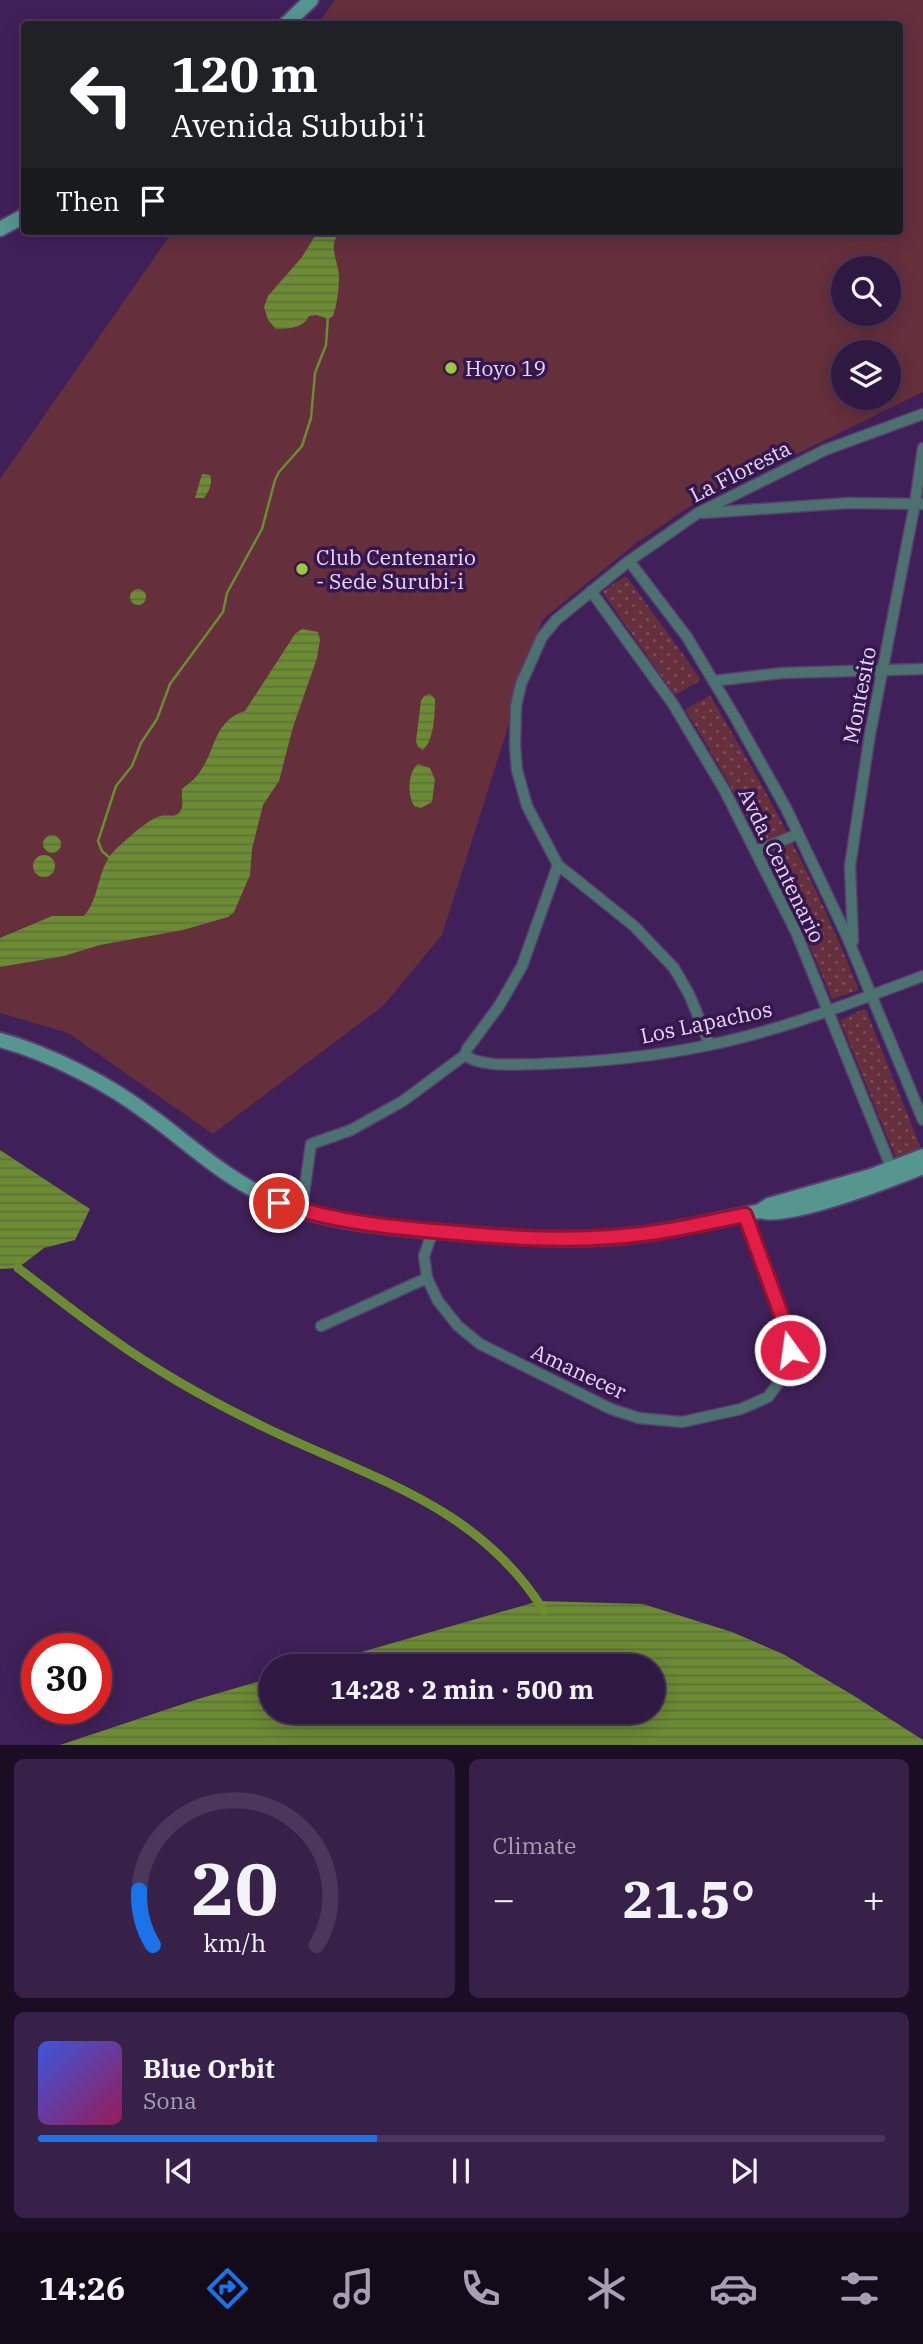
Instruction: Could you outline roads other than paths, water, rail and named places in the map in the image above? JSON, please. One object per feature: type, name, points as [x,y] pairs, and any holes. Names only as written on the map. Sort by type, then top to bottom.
[{"type":"street","points":[[289,21],[311,0]]},
{"type":"street","points":[[0,229],[21,218]]},
{"type":"street","name":"La Floresta","points":[[558,865],[527,806],[517,770],[514,730],[521,684],[542,637],[556,620],[591,591],[698,513],[825,450],[923,414]]},
{"type":"street","name":"Montesito","points":[[853,950],[850,866],[883,669],[919,503],[923,448]]},
{"type":"street","points":[[698,513],[848,503],[919,503]]},
{"type":"street","name":"Avda. Centenario","points":[[629,561],[687,637],[760,760],[799,834],[873,995],[923,1119]]},
{"type":"street","name":"Avda. Centenario","points":[[591,591],[677,710],[725,791],[796,932],[894,1173]]},
{"type":"street","points":[[713,681],[782,673],[923,669]]},
{"type":"street","points":[[756,851],[799,834]]},
{"type":"street","points":[[308,1213],[302,1207],[311,1144],[351,1130],[403,1101],[466,1055],[467,1049],[499,1006],[522,966],[558,865],[634,926],[674,968],[689,994],[709,1045]]},
{"type":"street","name":"Los Lapachos","points":[[466,1055],[469,1059],[490,1063],[600,1061],[709,1045],[827,1013],[923,976]]},
{"type":"street","points":[[0,1040],[24,1047],[90,1078],[149,1114],[249,1188],[279,1203],[308,1213],[346,1221],[510,1238],[605,1238],[650,1233],[761,1211],[770,1215],[818,1203],[894,1173],[923,1156]]},
{"type":"street","points":[[894,1173],[923,1167]]},
{"type":"street","name":"Amanecer","points":[[427,1278],[438,1301],[458,1326],[480,1344],[611,1409],[639,1418],[682,1422],[741,1409],[768,1397],[785,1374],[790,1350],[785,1325],[745,1215]]},
{"type":"street","points":[[321,1326],[427,1278],[424,1256],[433,1231]]},
{"type":"waterway","points":[[111,859],[102,851],[98,841],[116,786],[132,766],[141,743],[157,719],[170,684],[223,612],[227,593],[262,529],[275,480],[302,446],[311,418],[315,373],[326,345],[328,316]]},
{"type":"waterway","points":[[18,1268],[99,1330],[184,1385],[262,1426],[380,1479],[453,1519],[487,1544],[517,1574],[544,1611]]},
{"type":"place","name":"Hoyo 19","points":[[451,368]]},
{"type":"place","name":"Club Centenario - Sede Surubi-i","points":[[302,569]]}]
